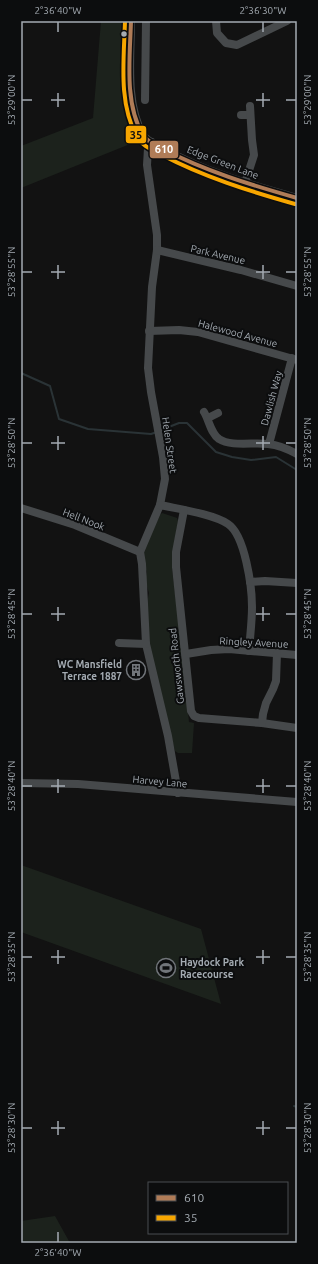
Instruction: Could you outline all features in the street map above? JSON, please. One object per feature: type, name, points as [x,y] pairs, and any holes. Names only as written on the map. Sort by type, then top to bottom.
[{"type":"street","name":"Edge Green Lane","points":[[131,21],[131,95],[136,117],[146,139],[197,165],[245,183],[297,198]]},
{"type":"street","points":[[145,100],[146,21]]},
{"type":"street","points":[[216,21],[217,33],[226,43],[237,45],[287,21]]},
{"type":"street","points":[[241,115],[250,110],[254,155],[245,183]]},
{"type":"street","name":"Helen Street","points":[[152,142],[146,155],[157,236],[157,250],[152,286],[148,368],[159,431],[165,480],[160,505],[140,552],[142,564],[146,644],[168,736],[178,793]]},
{"type":"street","name":"Park Avenue","points":[[157,250],[241,270],[297,286]]},
{"type":"street","name":"Halewood Avenue","points":[[149,331],[178,330],[198,332],[295,359]]},
{"type":"street","name":"Dawlish Way","points":[[269,444],[295,359]]},
{"type":"street","points":[[218,413],[206,415],[218,439],[226,442],[269,444],[285,448],[297,454]]},
{"type":"street","points":[[160,505],[219,520],[227,523],[233,528],[240,542],[250,582],[252,606],[249,651]]},
{"type":"street","name":"Hell Nook","points":[[21,508],[75,525],[140,552]]},
{"type":"street","name":"Gawsworth Road","points":[[184,510],[176,552],[176,567],[191,711],[194,716],[199,718],[262,723],[297,728]]},
{"type":"street","points":[[250,582],[265,581],[297,583]]},
{"type":"street","points":[[119,643],[146,644]]},
{"type":"street","name":"Ringley Avenue","points":[[186,654],[229,649],[297,655]]},
{"type":"street","points":[[262,723],[266,704],[276,680],[278,653]]},
{"type":"street","name":"Harvey Lane","points":[[21,783],[78,784],[297,802]]},
{"type":"shaded area","points":[[101,21],[127,21],[128,105],[140,140],[21,188],[21,146],[93,118]]},
{"type":"shaded area","points":[[162,513],[177,518],[178,521],[172,555],[172,569],[189,722],[194,723],[192,753],[178,753],[175,751],[151,660],[146,607],[149,593],[145,580],[147,572],[144,564],[143,552]]},
{"type":"shaded area","name":"Haydock Park Racecourse","points":[[21,865],[201,929],[221,1004],[21,932]]},
{"type":"shaded area","points":[[55,1216],[70,1243],[21,1243],[21,1221]]},
{"type":"waterway","points":[[21,373],[50,386],[59,419],[88,429],[151,434],[157,432]]},
{"type":"waterway","points":[[161,430],[179,423],[187,423],[216,452],[232,457],[251,460],[276,457],[297,470]]},
{"type":"transit line","name":"35","points":[[125,21],[123,65],[125,95],[131,124],[139,140],[151,149],[210,177],[295,204]]},
{"type":"transit line","name":"610","points":[[131,21],[129,64],[131,95],[137,123],[147,140],[179,157],[212,171],[245,183],[297,198]]},
{"type":"place","name":"WC Mansfield Terrace 1887","points":[[136,670]]},
{"type":"place","name":"Haydock Park Racecourse","points":[[166,968]]}]
